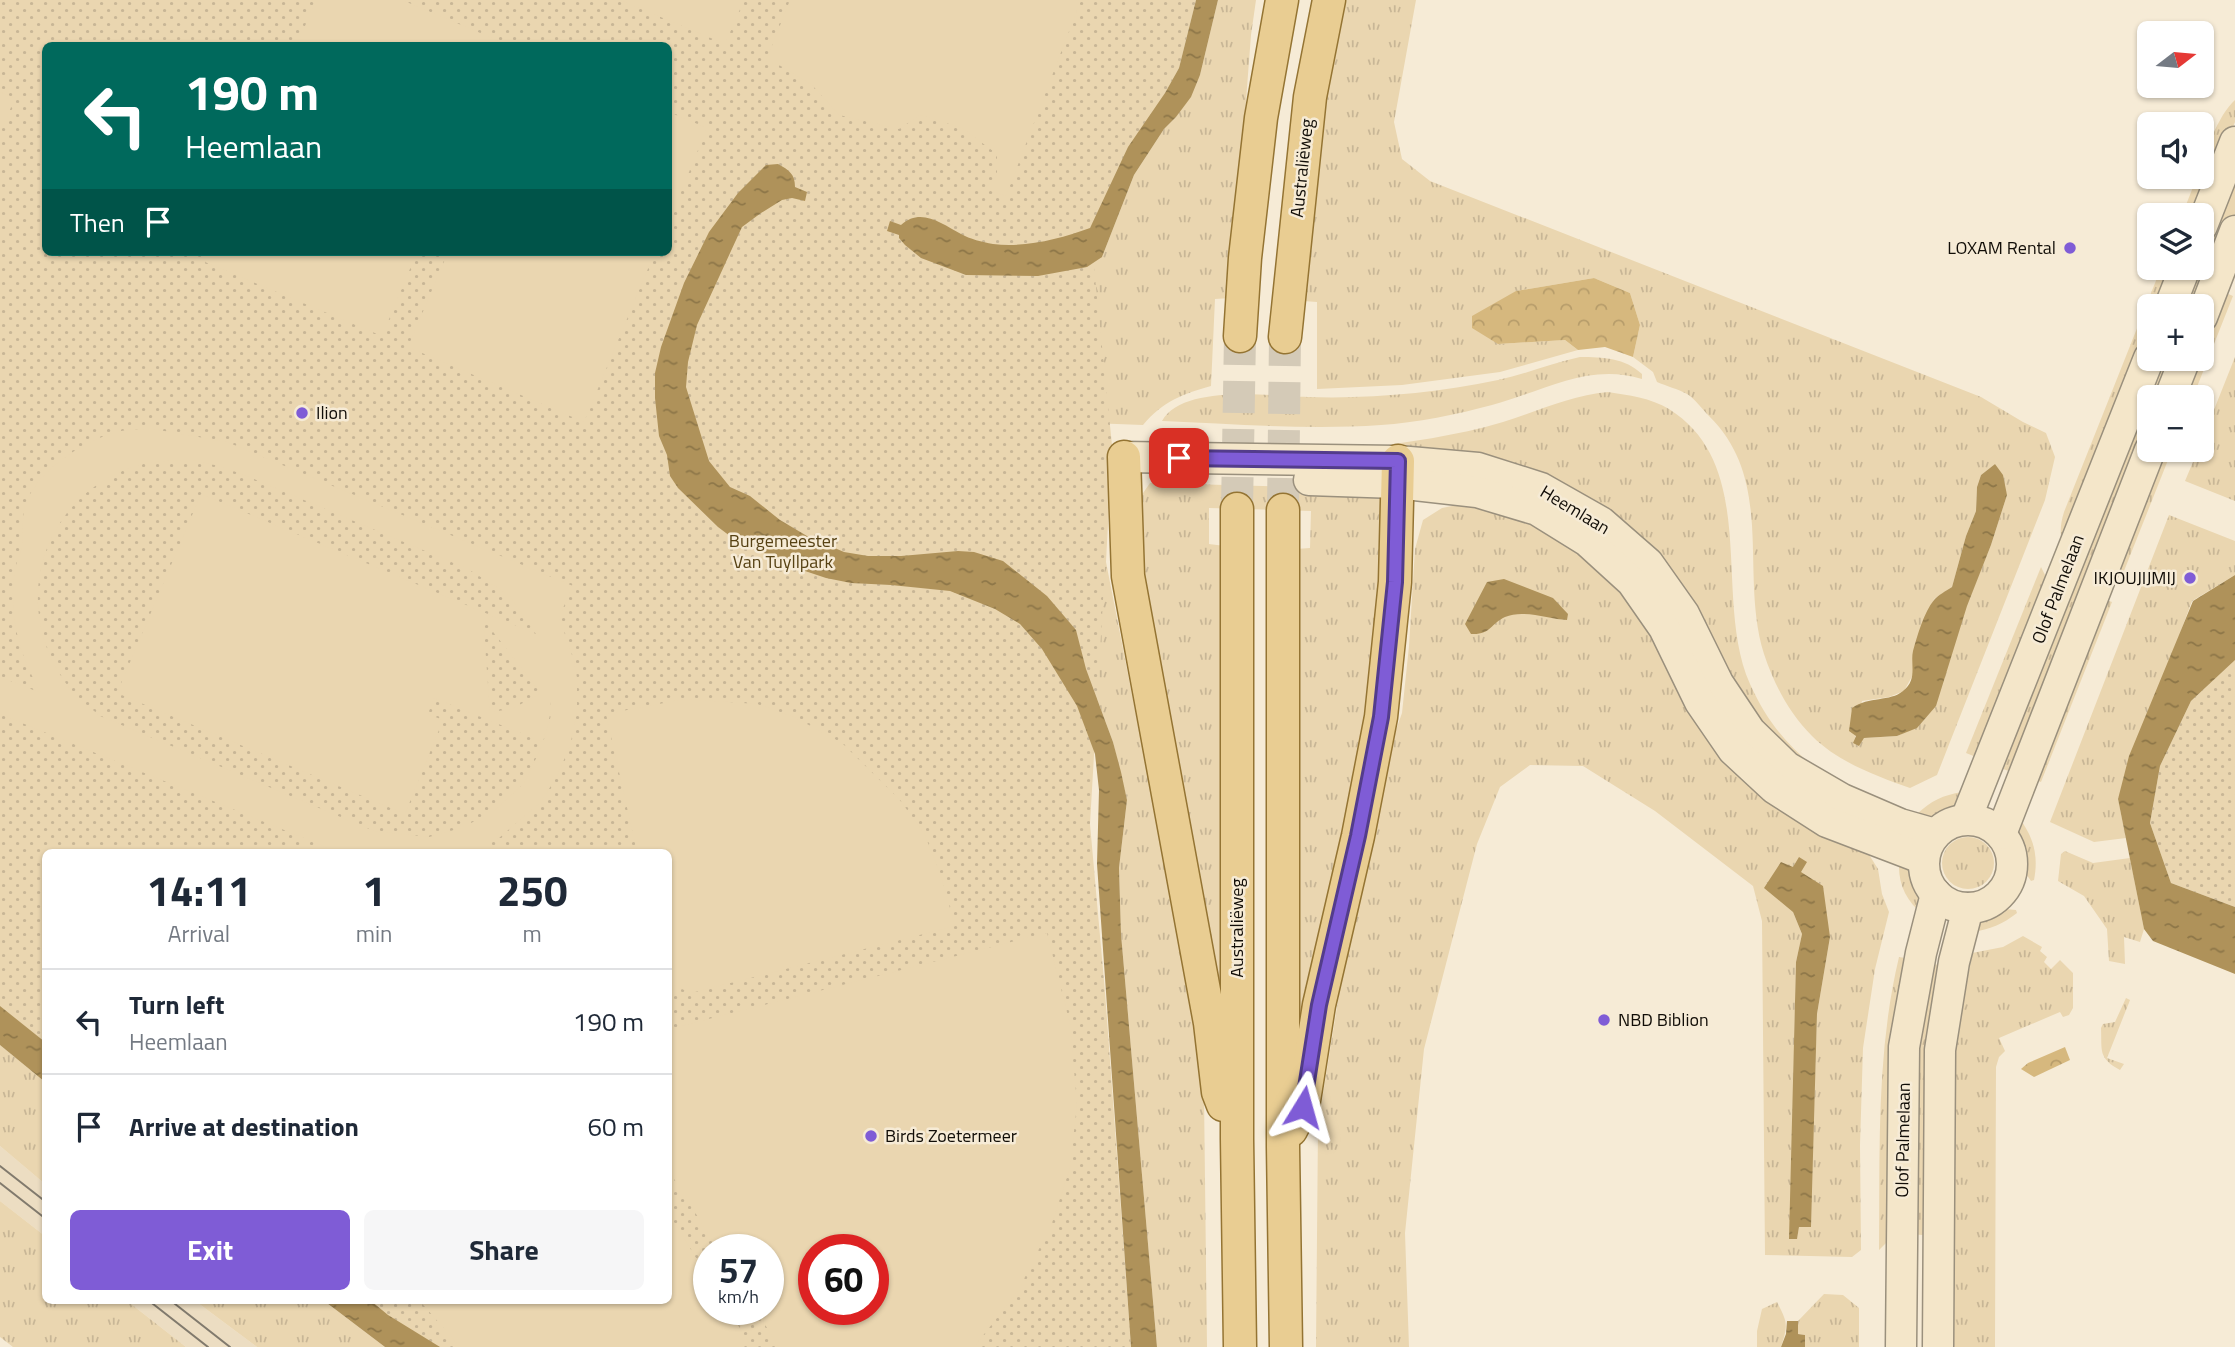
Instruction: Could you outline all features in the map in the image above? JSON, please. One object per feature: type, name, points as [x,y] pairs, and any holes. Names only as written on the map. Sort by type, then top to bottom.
[{"type":"main road","points":[[1240,336],[1245,258],[1260,131],[1282,0]]},
{"type":"main road","name":"Australiëweg","points":[[1285,337],[1310,97],[1329,0]]},
{"type":"main road","points":[[1124,465],[1128,576],[1210,1023],[1218,1092],[1237,1139]]},
{"type":"main road","points":[[1283,1147],[1303,1107],[1319,1005],[1379,731],[1395,582],[1397,472]]},
{"type":"main road","name":"Australiëweg","points":[[1237,509],[1237,1139],[1240,1347]]},
{"type":"main road","points":[[1283,510],[1283,1147],[1286,1347]]},
{"type":"street","points":[[2211,203],[2235,142]]},
{"type":"street","points":[[2211,294],[2235,232]]},
{"type":"street","name":"Olof Palmelaan","points":[[1966,819],[2144,371]]},
{"type":"street","name":"Olof Palmelaan","points":[[2001,834],[2145,462]]},
{"type":"street","name":"Heemlaan","points":[[1124,465],[1397,472],[1537,510],[1587,541],[1632,582],[1664,628],[1699,702],[1733,750],[1774,788],[1827,822],[1929,846]]},
{"type":"street","points":[[1966,819],[1985,822],[2001,834],[2011,850],[2012,859],[2010,878],[2002,893],[1990,903],[1968,908],[1951,905],[1936,894],[1926,878],[1929,846],[1944,826],[1966,819]]},
{"type":"street","name":"Olof Palmelaan","points":[[1901,1347],[1904,1047],[1921,953],[1936,894]]},
{"type":"street","name":"Olof Palmelaan","points":[[1938,1347],[1940,1050],[1954,961],[1968,908]]},
{"type":"shaded area","points":[[0,1146],[42,1181],[42,1234],[0,1201]]},
{"type":"shaded area","points":[[131,1304],[199,1304],[257,1347],[186,1347]]},
{"type":"green space","name":"Burgemeester Van Tuyllpark","points":[[0,0],[1196,0],[1179,68],[1090,228],[1112,445],[1090,824],[1131,1347],[431,1347],[367,1304],[672,1304],[672,849],[42,849],[42,1051],[0,1017]]},
{"type":"green space","points":[[316,0],[402,0],[502,42],[298,42]]},
{"type":"green space","points":[[620,0],[744,0],[725,44]]},
{"type":"green space","points":[[790,0],[1081,0],[1006,196],[985,189],[997,175],[997,154],[962,128],[920,115],[899,129],[839,115],[812,85],[779,65],[766,61]]},
{"type":"green space","points":[[1218,0],[1256,0],[1231,298],[1215,299],[1211,386],[1174,400],[1158,410],[1143,425],[1064,422],[853,249],[1102,257],[1134,175],[1164,129],[1176,117],[1200,75]]},
{"type":"green space","points":[[1342,0],[1416,0],[1394,122],[1402,159],[1430,181],[1981,397],[2046,433],[2055,457],[2045,500],[1937,775],[1910,788],[1871,773],[1845,761],[1822,745],[1789,708],[1768,665],[1757,624],[1749,499],[1742,470],[1730,442],[1696,401],[1683,392],[1657,382],[1653,372],[1633,357],[1640,325],[1630,293],[1594,278],[1516,291],[1498,344],[1565,340],[1578,350],[1500,372],[1402,385],[1317,389],[1317,302],[1303,301],[1328,79]],"holes":[[[1995,464],[2007,495],[1991,545],[1917,727],[1897,736],[1864,738],[1854,743],[1862,701],[1889,697],[1904,691],[1915,671],[1913,653],[1934,599],[1952,587],[1976,511],[1977,487],[1981,475]]]},
{"type":"green space","points":[[0,92],[15,98],[0,133]]},
{"type":"green space","points":[[2235,100],[2235,122],[2214,175],[2214,132]]},
{"type":"green space","points":[[672,113],[707,128],[672,214]]},
{"type":"green space","points":[[2235,160],[2235,215],[2214,268],[2214,214]]},
{"type":"green space","points":[[2192,189],[2208,189],[2203,203],[2187,203]]},
{"type":"green space","points":[[208,256],[415,256],[382,336],[205,262]]},
{"type":"green space","points":[[446,256],[653,256],[584,422],[408,347]]},
{"type":"green space","points":[[1594,278],[1630,293],[1640,325],[1633,357],[1605,347],[1578,350],[1565,340],[1498,344],[1472,328],[1472,316],[1516,291]]},
{"type":"green space","points":[[2156,280],[2172,280],[2167,294],[2151,294]]},
{"type":"green space","points":[[2187,280],[2209,280],[2204,294],[2182,294]]},
{"type":"green space","points":[[2219,290],[2233,296],[2214,344],[2214,303]]},
{"type":"green space","points":[[2137,328],[2137,369],[2066,548],[2062,547],[2061,529],[2064,512]]},
{"type":"green space","points":[[1580,357],[1621,362],[1642,374],[1642,379],[1603,374],[1584,376],[1479,408],[1394,424],[1299,427],[1162,421],[1173,409],[1207,397],[1251,394],[1356,397],[1427,392],[1498,380]]},
{"type":"green space","points":[[2235,357],[2235,501],[2185,481],[2193,462],[2214,462],[2214,410]]},
{"type":"green space","points":[[2151,371],[2173,371],[2168,385],[2146,385]]},
{"type":"green space","points":[[2187,371],[2203,371],[2198,385],[2182,385]]},
{"type":"green space","points":[[1608,392],[1655,402],[1669,409],[1697,434],[1715,464],[1725,499],[1730,536],[1739,650],[1750,684],[1768,717],[1789,744],[1843,789],[1768,736],[1658,561],[1359,449],[1468,431],[1568,400]]},
{"type":"green space","points":[[2137,407],[2137,462],[2014,773],[1995,766]]},
{"type":"green space","points":[[133,429],[153,429],[227,442],[573,586],[559,617],[574,661],[577,712],[570,746],[557,776],[541,802],[499,838],[477,849],[331,849],[0,714],[0,677],[41,693],[21,649],[13,603],[24,514],[32,490],[53,467],[79,448],[108,435]],"holes":[[[193,460],[223,467],[468,569],[509,595],[536,634],[201,494],[117,693],[405,814],[443,720],[428,714],[434,698],[543,742],[551,701],[551,715],[544,742],[524,783],[493,812],[461,828],[429,837],[374,831],[100,716],[72,691],[53,663],[42,632],[38,600],[41,569],[51,539],[67,513],[90,490],[128,468],[146,463]],[[485,622],[541,693],[512,709],[490,712],[484,631],[481,628]]]},
{"type":"green space","points":[[1112,445],[1106,562],[1186,970],[1204,1096],[1207,1347],[1157,1347],[1121,934],[1119,868],[1127,800],[1113,742],[1096,696]]},
{"type":"green space","points":[[2151,462],[2167,462],[2124,571],[2111,565]]},
{"type":"green space","points":[[1150,483],[1373,489],[1381,497],[1385,552],[1364,767],[1299,1024],[1296,549],[1310,548],[1311,511],[1209,508],[1209,544],[1225,546],[1224,1009],[1163,703],[1145,629],[1141,496]]},
{"type":"green space","points":[[1462,504],[1529,522],[1587,557],[1863,845],[1878,869],[1882,894],[1889,912],[1875,969],[1863,1048],[1861,1250],[1852,1257],[1765,1255],[1762,921],[1753,886],[1655,811],[1583,766],[1530,765],[1500,787],[1477,844],[1424,1049],[1405,1233],[1409,1347],[1316,1347],[1318,1125],[1357,883],[1384,764],[1402,713],[1415,549],[1423,520],[1442,508]],"holes":[[[1781,862],[1793,868],[1830,937],[1817,1014],[1810,1227],[1799,1227],[1797,1238],[1790,1239],[1796,962],[1802,934],[1793,912]]]},
{"type":"green space","points":[[2169,515],[2235,541],[2235,575],[2192,601],[2118,799],[2126,838],[2094,842],[2050,822]]},
{"type":"green space","points":[[2041,567],[2045,582],[1981,759],[1966,753]]},
{"type":"green space","points":[[2098,597],[2112,602],[2041,782],[2030,778]]},
{"type":"green space","points":[[2234,660],[2235,907],[2171,883],[2150,823],[2160,766],[2191,701]]},
{"type":"green space","points":[[685,699],[757,704],[794,717],[842,743],[899,799],[924,833],[940,873],[955,926],[691,993],[673,985],[672,849],[636,849],[606,714]]},
{"type":"green space","points":[[1962,792],[1956,807],[1947,814],[1927,817],[1917,814],[1938,799]]},
{"type":"green space","points":[[2017,815],[2033,846],[2036,862],[2034,880],[2031,881],[2024,871],[2016,830]]},
{"type":"green space","points":[[1968,837],[1987,844],[1994,863],[1987,882],[1968,889],[1949,882],[1942,863],[1949,844]]},
{"type":"green space","points":[[2065,851],[2093,863],[2130,858],[2144,929],[2140,942],[2124,937],[2125,964],[2109,961],[2107,929],[2084,896],[2058,881],[2061,854]]},
{"type":"green space","points":[[1901,858],[1915,877],[1923,899],[1918,910],[1902,887],[1899,867]]},
{"type":"green space","points":[[2005,909],[2016,910],[2017,913],[1996,926],[1973,932],[1987,915]]},
{"type":"green space","name":"Birds Zoetermeer","points":[[1047,933],[1070,1024],[1077,1104],[1070,1168],[1052,1223],[1018,1291],[974,1347],[779,1347],[765,1325],[784,1325],[784,1234],[709,1234],[672,1176],[672,1028]]},
{"type":"green space","points":[[2023,936],[2042,947],[2040,951],[2047,957],[2044,962],[2051,969],[2060,960],[2073,973],[2073,1008],[2069,1015],[2063,1017],[2060,1012],[1999,1038],[2005,1051],[1999,1057],[1996,1067],[1995,1347],[1951,1347],[1943,1187],[1962,970],[1969,971],[1972,953],[2003,947]]},
{"type":"green space","points":[[1899,957],[1910,959],[1892,1237],[1879,1250],[1883,1066],[1886,1030]]},
{"type":"green space","points":[[1928,963],[1944,966],[1927,1232],[1922,1235],[1910,1234],[1910,1129]]},
{"type":"green space","points":[[2126,998],[2130,1000],[2107,1058],[2124,1064],[2120,1070],[2105,1058],[2101,1028],[2103,1024],[2115,1022]]},
{"type":"green space","points":[[0,1045],[42,1080],[42,1181],[0,1146]]},
{"type":"green space","points":[[2065,1047],[2070,1060],[2034,1077],[2021,1069],[2028,1063]]},
{"type":"green space","points":[[0,1201],[42,1234],[42,1304],[131,1304],[186,1347],[13,1347],[0,1337]]},
{"type":"green space","points":[[672,1219],[693,1253],[693,1325],[738,1325],[749,1343],[743,1347],[460,1347],[422,1304],[672,1304]]},
{"type":"green space","points":[[1824,1294],[1843,1295],[1859,1308],[1859,1347],[1805,1347],[1805,1335],[1798,1334],[1798,1321]]},
{"type":"green space","points":[[1777,1302],[1786,1324],[1781,1347],[1757,1347],[1762,1309]]},
{"type":"green space","points":[[199,1304],[328,1304],[385,1347],[257,1347]]},
{"type":"water","points":[[1196,0],[1218,0],[1200,75],[1191,97],[1164,129],[1134,175],[1102,257],[1087,267],[1038,276],[966,275],[921,258],[905,245],[899,235],[887,231],[890,221],[901,225],[916,217],[924,217],[976,240],[1017,245],[1055,239],[1090,228],[1128,147],[1179,68]]},
{"type":"water","points":[[778,164],[791,173],[795,187],[807,192],[805,201],[792,198],[782,200],[742,227],[697,325],[688,362],[686,387],[709,461],[730,487],[750,496],[780,520],[807,536],[844,552],[868,556],[901,556],[958,551],[974,552],[1003,561],[1047,596],[1076,630],[1086,669],[1113,742],[1127,800],[1119,868],[1121,934],[1157,1347],[1131,1347],[1097,864],[1099,790],[1095,754],[1077,706],[1042,649],[1020,624],[995,609],[950,591],[851,583],[796,568],[734,539],[678,488],[670,476],[667,455],[659,436],[655,398],[655,373],[661,347],[684,283],[709,232],[738,193],[766,165]]},
{"type":"water","points":[[1995,464],[2003,475],[2007,495],[1967,606],[1936,706],[1917,728],[1897,736],[1864,738],[1859,746],[1853,743],[1856,736],[1849,731],[1852,708],[1865,702],[1892,697],[1908,686],[1913,651],[1921,624],[1934,600],[1952,587],[1976,511],[1977,487],[1981,475]]},
{"type":"water","points":[[2235,575],[2235,660],[2191,701],[2160,766],[2150,823],[2171,883],[2235,907],[2235,974],[2153,941],[2144,929],[2118,799],[2129,756],[2193,601]]},
{"type":"water","points":[[1504,579],[1553,598],[1568,614],[1567,620],[1528,614],[1512,615],[1483,633],[1471,634],[1465,624],[1487,582]]},
{"type":"water","points":[[1799,857],[1807,862],[1801,872],[1823,886],[1830,937],[1817,1014],[1811,1227],[1799,1227],[1797,1239],[1789,1239],[1796,962],[1802,934],[1793,912],[1764,888],[1781,862],[1793,867]]},
{"type":"water","points":[[0,1006],[42,1040],[42,1080],[0,1045]]},
{"type":"water","points":[[328,1304],[375,1304],[440,1347],[385,1347]]},
{"type":"water","points":[[1787,1321],[1798,1321],[1798,1334],[1805,1335],[1805,1347],[1781,1347]]},
{"type":"tunnel","points":[[1237,509],[1240,336]]},
{"type":"tunnel","points":[[1283,510],[1285,337]]},
{"type":"tram line","points":[[0,1166],[42,1199]]},
{"type":"tram line","points":[[0,1183],[42,1216]]},
{"type":"tram line","points":[[153,1304],[208,1347]]},
{"type":"tram line","points":[[175,1304],[230,1347]]},
{"type":"place","name":"LOXAM Rental","points":[[2070,248]]},
{"type":"place","name":"Ilion","points":[[302,413]]},
{"type":"place","name":"IKJOUJIJMIJ","points":[[2190,578]]},
{"type":"place","name":"NBD Biblion","points":[[1604,1020]]},
{"type":"place","name":"Birds Zoetermeer","points":[[871,1136]]},
{"type":"route","points":[[1179,458],[1398,461],[1395,582],[1381,717],[1358,836],[1319,1005],[1303,1107]]}]
